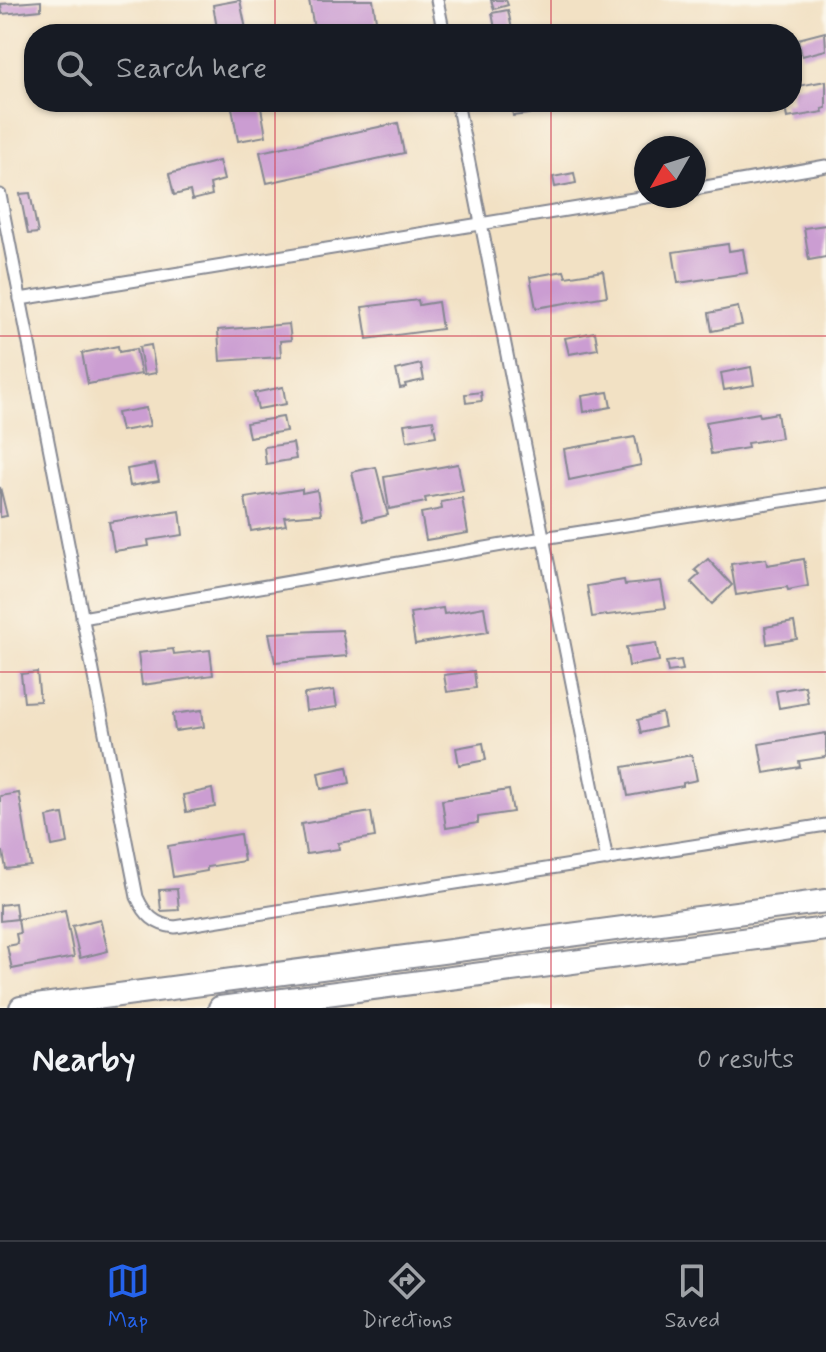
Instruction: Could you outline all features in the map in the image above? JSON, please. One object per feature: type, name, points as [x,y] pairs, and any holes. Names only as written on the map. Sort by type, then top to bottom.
[{"type":"street","points":[[21,1008],[826,901]]},
{"type":"street","points":[[220,1008],[356,998],[826,929]]},
{"type":"lane","points":[[437,0],[442,24]]},
{"type":"lane","points":[[459,112],[607,860]]},
{"type":"lane","points":[[706,187],[826,166]]},
{"type":"lane","points":[[0,195],[137,897],[150,918],[162,926],[175,927],[826,825]]},
{"type":"lane","points":[[20,299],[634,199]]},
{"type":"lane","points":[[82,618],[543,538],[826,494]]},
{"type":"building","points":[[240,0],[245,24],[216,24],[213,5]]},
{"type":"building","points":[[309,0],[373,0],[377,24],[313,24]]},
{"type":"building","points":[[491,0],[506,0],[508,5],[494,9]]},
{"type":"building","points":[[41,1],[41,10],[2,14],[1,4]]},
{"type":"building","points":[[508,10],[511,24],[494,24],[492,13]]},
{"type":"building","points":[[825,32],[826,50],[802,56],[802,38]]},
{"type":"building","points":[[826,81],[826,108],[822,109],[823,112],[787,118],[786,112],[802,112],[802,85]]},
{"type":"building","points":[[233,112],[262,112],[266,136],[238,141]]},
{"type":"building","points":[[512,112],[529,112],[529,114],[513,116]]},
{"type":"building","points":[[398,123],[404,153],[267,183],[260,152]]},
{"type":"building","points":[[219,161],[224,180],[210,184],[212,195],[192,200],[190,191],[174,195],[169,174]]},
{"type":"building","points":[[574,173],[576,183],[555,187],[553,177]]},
{"type":"building","points":[[30,193],[38,233],[28,234],[20,194]]},
{"type":"building","points":[[826,225],[826,257],[809,260],[804,228]]},
{"type":"building","points":[[728,244],[729,251],[743,249],[747,273],[678,283],[673,252]]},
{"type":"building","points":[[564,271],[566,277],[603,271],[607,296],[536,308],[530,277]]},
{"type":"building","points":[[418,300],[419,305],[438,302],[442,329],[367,339],[362,307]]},
{"type":"building","points":[[738,307],[742,325],[712,331],[709,313]]},
{"type":"building","points":[[289,324],[291,340],[280,341],[281,357],[220,361],[218,330]]},
{"type":"building","points":[[595,332],[598,349],[569,354],[565,338]]},
{"type":"building","points":[[151,345],[156,373],[144,375],[139,347]]},
{"type":"building","points":[[118,346],[119,352],[136,349],[141,374],[88,384],[82,353]]},
{"type":"building","points":[[421,364],[424,380],[400,388],[396,370]]},
{"type":"building","points":[[751,367],[754,385],[724,390],[721,373]]},
{"type":"building","points":[[283,387],[286,404],[258,409],[254,393]]},
{"type":"building","points":[[481,392],[482,401],[466,403],[465,394]]},
{"type":"building","points":[[608,392],[611,407],[584,412],[582,396]]},
{"type":"building","points":[[146,408],[150,426],[121,431],[117,413]]},
{"type":"building","points":[[759,413],[760,416],[777,413],[781,438],[747,443],[748,448],[711,454],[706,422]]},
{"type":"building","points":[[283,417],[286,431],[249,437],[246,423]]},
{"type":"building","points":[[433,420],[436,436],[407,441],[404,424]]},
{"type":"building","points":[[635,437],[641,465],[569,480],[564,449]]},
{"type":"building","points":[[293,443],[296,459],[266,464],[264,447]]},
{"type":"building","points":[[155,464],[159,481],[130,486],[127,469]]},
{"type":"building","points":[[458,464],[463,491],[389,509],[384,477]]},
{"type":"building","points":[[376,467],[388,515],[363,521],[352,472]]},
{"type":"building","points":[[0,487],[7,516],[0,517]]},
{"type":"building","points":[[302,489],[302,493],[317,490],[321,514],[284,517],[286,525],[251,531],[245,498]]},
{"type":"building","points":[[462,498],[468,533],[426,540],[421,513],[442,509],[441,502]]},
{"type":"building","points":[[180,511],[183,535],[148,540],[149,546],[114,551],[109,522]]},
{"type":"building","points":[[708,559],[732,585],[712,604],[691,582],[700,574],[695,570]]},
{"type":"building","points":[[766,559],[767,565],[804,559],[808,586],[736,595],[731,564]]},
{"type":"building","points":[[624,580],[625,585],[661,581],[666,608],[592,617],[587,586]]},
{"type":"building","points":[[484,607],[488,632],[415,644],[410,613],[443,608],[444,614]]},
{"type":"building","points":[[794,622],[797,639],[767,644],[765,627]]},
{"type":"building","points":[[342,630],[347,656],[275,662],[269,633]]},
{"type":"building","points":[[656,643],[659,661],[629,666],[626,647]]},
{"type":"building","points":[[173,649],[174,654],[210,650],[213,675],[142,685],[138,653]]},
{"type":"building","points":[[681,660],[683,670],[668,672],[666,662]]},
{"type":"building","points":[[474,671],[476,688],[447,692],[444,675]]},
{"type":"building","points":[[37,672],[40,701],[24,702],[21,674]]},
{"type":"building","points":[[805,686],[808,703],[779,708],[776,691]]},
{"type":"building","points":[[334,690],[337,707],[306,711],[304,694]]},
{"type":"building","points":[[202,710],[204,727],[175,731],[173,714]]},
{"type":"building","points":[[662,713],[665,727],[641,733],[638,720]]},
{"type":"building","points":[[826,733],[826,757],[799,761],[800,767],[764,773],[759,744]]},
{"type":"building","points":[[483,743],[486,760],[459,765],[456,748]]},
{"type":"building","points":[[692,755],[697,780],[683,783],[683,786],[628,796],[623,767]]},
{"type":"building","points":[[347,767],[350,783],[321,789],[318,773]]},
{"type":"building","points":[[212,789],[215,807],[186,812],[183,795]]},
{"type":"building","points":[[509,790],[513,812],[478,817],[478,823],[446,828],[442,800]]},
{"type":"building","points":[[19,793],[31,866],[6,869],[3,852],[0,852],[0,796]]},
{"type":"building","points":[[371,812],[375,837],[338,843],[339,849],[306,854],[301,824]]},
{"type":"building","points":[[63,814],[68,843],[52,846],[47,817]]},
{"type":"building","points":[[240,834],[244,861],[173,877],[168,846]]},
{"type":"building","points":[[177,889],[179,910],[161,911],[159,890]]},
{"type":"building","points":[[15,903],[17,919],[0,921],[0,905]]},
{"type":"building","points":[[65,910],[74,957],[12,969],[7,946],[18,944],[18,919]]},
{"type":"building","points":[[100,919],[108,951],[80,958],[72,926]]}]
